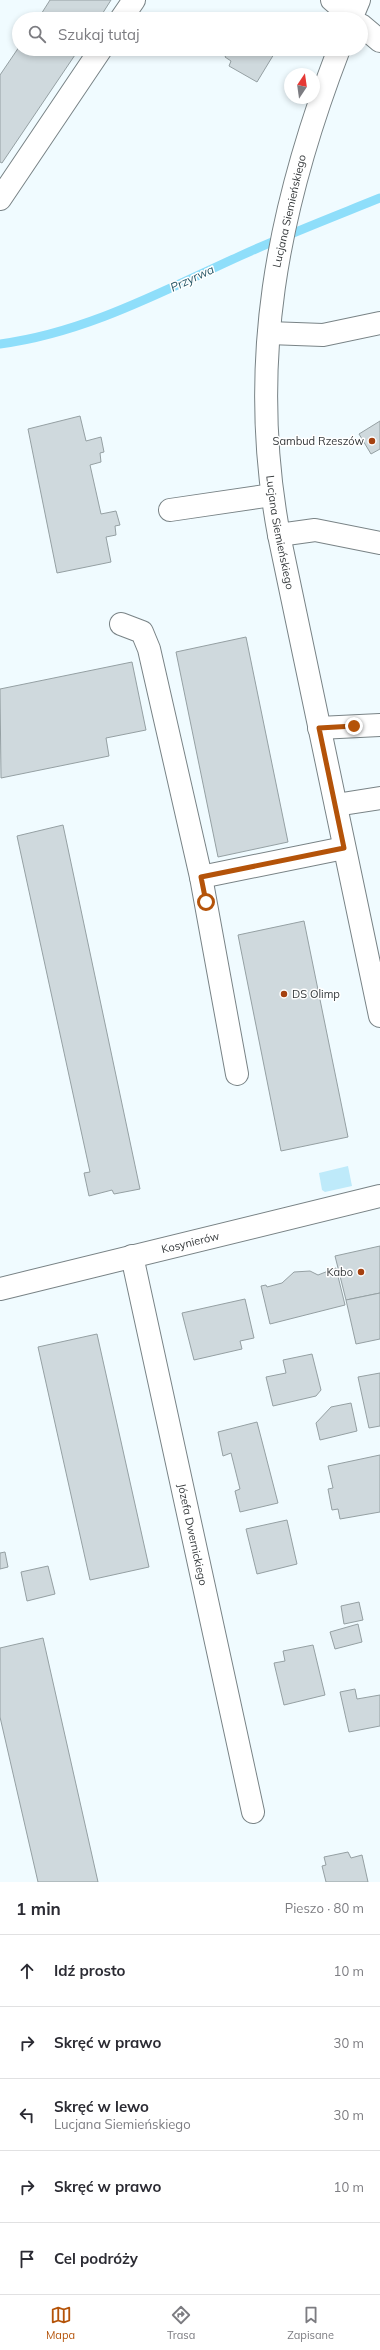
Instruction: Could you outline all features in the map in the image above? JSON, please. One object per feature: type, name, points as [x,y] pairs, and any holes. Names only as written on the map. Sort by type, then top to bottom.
[{"type":"street","points":[[126,12],[134,0]]},
{"type":"street","points":[[332,0],[349,12]]},
{"type":"street","points":[[368,29],[380,41]]},
{"type":"street","points":[[0,199],[96,56]]},
{"type":"street","name":"Lucjana Siemieńskiego","points":[[336,56],[302,152],[280,243],[274,282],[266,385],[272,495],[279,535],[380,1016]]},
{"type":"street","points":[[269,333],[323,335],[380,323]]},
{"type":"street","points":[[170,510],[272,495]]},
{"type":"street","points":[[279,535],[315,530],[380,543]]},
{"type":"street","points":[[121,624],[142,632],[149,649],[201,877],[237,1074]]},
{"type":"street","points":[[319,728],[380,725]]},
{"type":"street","points":[[336,805],[380,798]]},
{"type":"street","points":[[201,877],[344,848]]},
{"type":"street","name":"Kosynierów","points":[[0,1289],[380,1196]]},
{"type":"street","name":"Józefa Dwernickiego","points":[[132,1256],[253,1812]]},
{"type":"shaded area","points":[[348,1166],[352,1186],[325,1192],[322,1190],[319,1173]]},
{"type":"building","points":[[50,0],[111,0],[103,12],[42,12]]},
{"type":"building","points":[[13,56],[74,56],[2,163],[0,162],[0,75]]},
{"type":"building","points":[[273,56],[257,82],[229,66],[231,61],[225,57]]},
{"type":"building","points":[[80,416],[86,441],[101,437],[104,452],[100,453],[101,462],[90,465],[101,514],[116,511],[120,525],[115,526],[116,535],[106,537],[111,562],[57,573],[28,429]]},
{"type":"building","name":"Sambud Rzeszów","points":[[380,421],[380,449],[371,454],[359,434]]},
{"type":"building","points":[[246,637],[288,842],[218,857],[176,652]]},
{"type":"building","points":[[132,662],[146,730],[106,738],[109,756],[1,778],[0,689]]},
{"type":"building","points":[[63,825],[140,1189],[114,1194],[112,1190],[89,1196],[84,1173],[90,1172],[17,836]]},
{"type":"building","name":"DS Olimp","points":[[304,921],[348,1137],[281,1151],[238,935]]},
{"type":"building","points":[[380,1246],[380,1293],[346,1300],[335,1256]]},
{"type":"building","points":[[336,1268],[345,1305],[270,1324],[261,1286],[266,1285],[267,1287],[282,1283],[294,1272],[310,1271],[318,1275]]},
{"type":"building","points":[[380,1293],[380,1339],[356,1344],[346,1300]]},
{"type":"building","points":[[245,1299],[254,1338],[240,1341],[242,1349],[194,1360],[182,1313]]},
{"type":"building","points":[[97,1334],[149,1567],[90,1580],[38,1347]]},
{"type":"building","points":[[312,1354],[321,1390],[316,1396],[273,1406],[266,1377],[286,1373],[283,1360]]},
{"type":"building","points":[[380,1373],[380,1426],[369,1428],[358,1377]]},
{"type":"building","points":[[351,1403],[357,1431],[320,1440],[316,1423],[331,1407]]},
{"type":"building","points":[[257,1422],[278,1503],[240,1512],[235,1491],[240,1489],[231,1453],[223,1456],[218,1432]]},
{"type":"building","points":[[380,1455],[380,1512],[340,1519],[338,1509],[332,1510],[328,1489],[333,1488],[328,1466]]},
{"type":"building","points":[[287,1520],[297,1564],[257,1574],[246,1529]]},
{"type":"building","points":[[5,1552],[8,1567],[0,1569],[0,1553]]},
{"type":"building","points":[[48,1566],[55,1594],[27,1601],[21,1572]]},
{"type":"building","points":[[359,1602],[363,1620],[344,1624],[341,1606]]},
{"type":"building","points":[[358,1624],[362,1642],[335,1649],[330,1632]]},
{"type":"building","points":[[43,1638],[98,1882],[38,1882],[0,1717],[0,1648]]},
{"type":"building","points":[[313,1645],[325,1695],[284,1705],[274,1663],[285,1661],[283,1651]]},
{"type":"building","points":[[355,1689],[357,1699],[380,1695],[380,1726],[349,1732],[340,1692]]},
{"type":"building","points":[[348,1852],[351,1858],[362,1855],[368,1882],[326,1882],[322,1866],[326,1865],[324,1857]]},
{"type":"waterway","name":"Przyrwa","points":[[0,344],[63,331],[93,321],[153,296],[240,256],[380,198]]},
{"type":"place","name":"Sambud Rzeszów","points":[[372,441]]},
{"type":"place","name":"DS Olimp","points":[[284,994]]},
{"type":"place","name":"Kabo","points":[[361,1272]]},
{"type":"route","points":[[206,902],[201,877],[344,848],[319,728],[354,726]]}]
